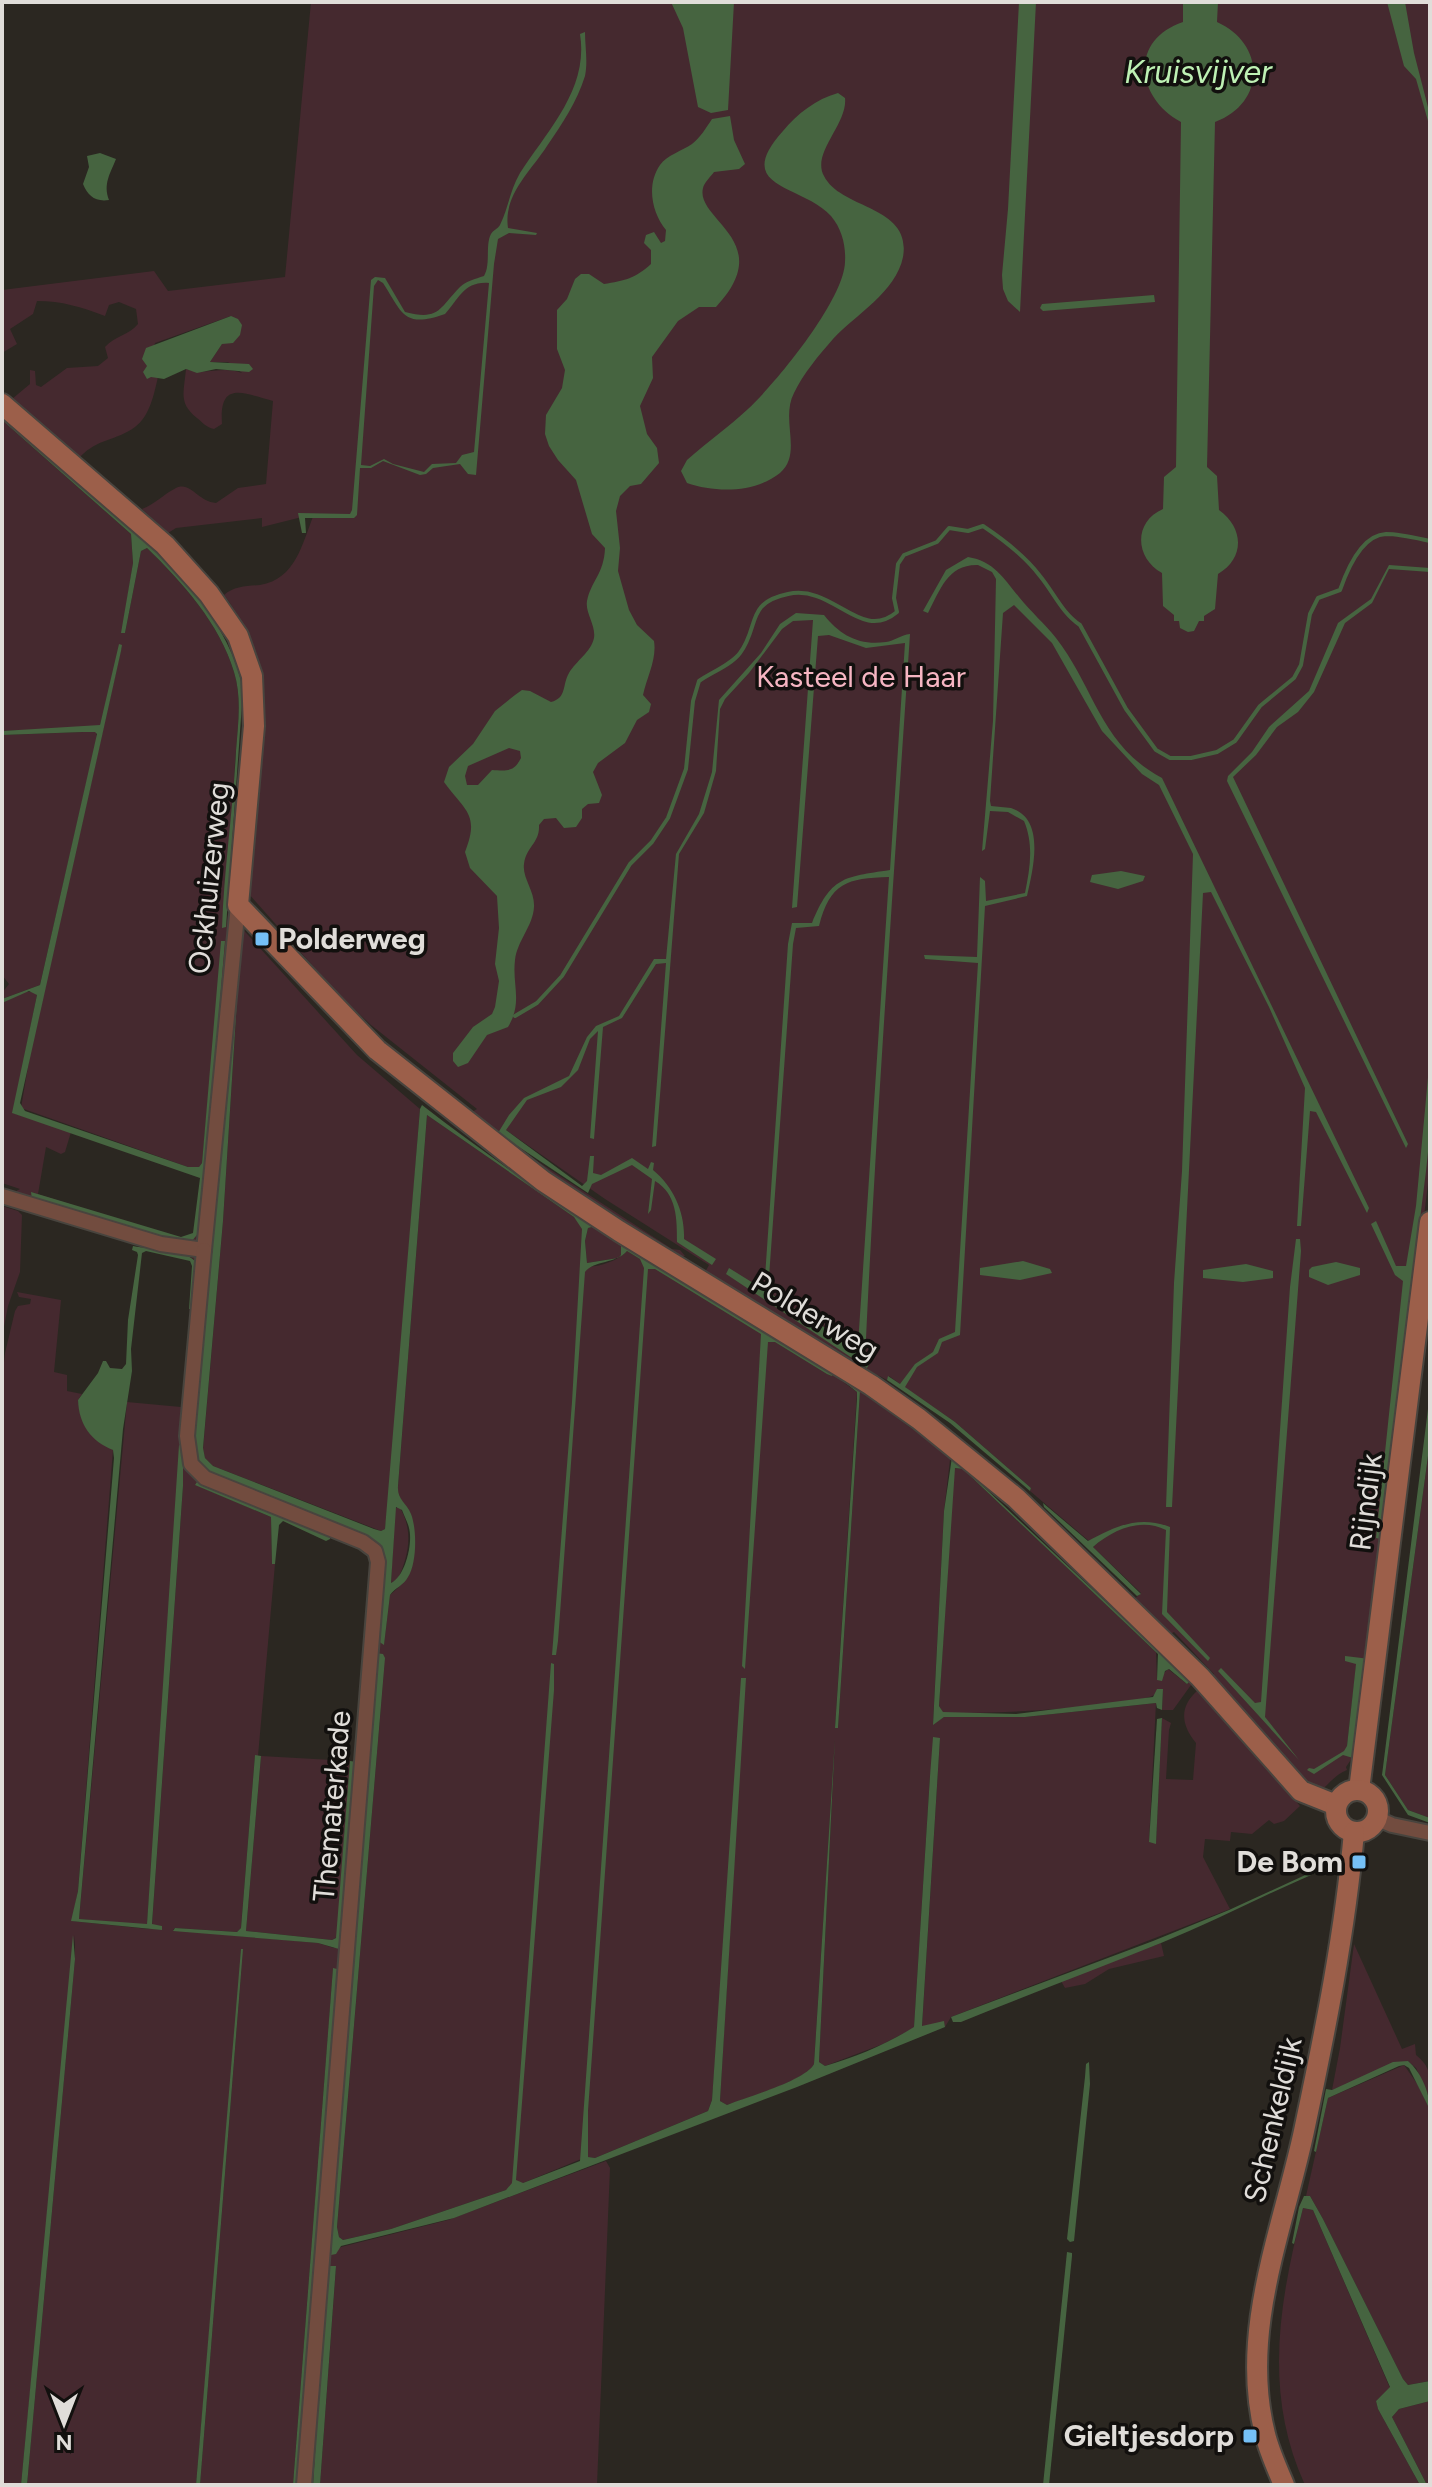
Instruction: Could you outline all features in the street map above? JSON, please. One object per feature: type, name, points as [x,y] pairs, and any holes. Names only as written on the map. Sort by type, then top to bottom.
[{"type":"street","name":"Ockhuizerweg","points":[[2,404],[165,545],[209,594],[238,636],[252,676],[254,726],[204,1250]]},
{"type":"street","name":"Polderweg","points":[[238,905],[377,1050],[543,1181],[871,1385],[919,1419],[1004,1488],[1200,1677],[1301,1791],[1336,1805]]},
{"type":"street","points":[[2,1196],[161,1244],[204,1250]]},
{"type":"street","name":"Rijndijk","points":[[1359,1790],[1430,1222]]},
{"type":"street","name":"Thematerkade","points":[[204,1250],[187,1436],[191,1464],[205,1478],[371,1546],[378,1562],[304,2485]]},
{"type":"street","points":[[1359,1790],[1375,1800],[1376,1818],[1363,1831],[1354,1832],[1342,1826],[1336,1815],[1336,1805],[1341,1796],[1359,1790]]},
{"type":"street","points":[[1376,1818],[1392,1825],[1430,1833]]},
{"type":"street","name":"Schenkeldijk","points":[[1284,2485],[1264,2431],[1256,2361],[1263,2303],[1303,2135],[1333,1986],[1354,1832]]},
{"type":"green space","name":"Kasteel de Haar","points":[[311,2],[1430,2],[1430,1167],[1370,1659],[1357,1658],[1346,1756],[1364,1667],[1368,1668],[1358,1759],[1352,1758],[1347,1770],[1317,1793],[1208,1681],[1214,1674],[1174,1632],[1166,1637],[1130,1603],[1141,1593],[1093,1547],[1100,1541],[1096,1537],[1089,1541],[955,1422],[904,1387],[907,1382],[900,1384],[889,1376],[887,1380],[872,1372],[869,1380],[704,1274],[709,1265],[605,1199],[506,1130],[498,1133],[467,1115],[477,1109],[371,1025],[336,992],[248,893],[264,700],[252,644],[224,595],[236,588],[260,585],[282,576],[296,558],[314,514],[262,527],[262,518],[176,528],[168,533],[142,509],[176,488],[186,487],[216,503],[238,488],[266,484],[273,401],[243,393],[229,395],[224,401],[222,424],[214,429],[187,407],[184,396],[186,369],[242,373],[228,362],[210,362],[222,344],[231,316],[155,343],[146,371],[151,377],[158,377],[144,417],[128,432],[94,446],[80,457],[12,399],[30,384],[30,370],[35,371],[36,385],[41,387],[67,368],[98,366],[108,358],[105,347],[138,324],[136,309],[119,302],[109,305],[105,316],[71,305],[37,301],[33,314],[10,329],[17,344],[2,353],[2,290],[154,271],[168,291],[285,277]]},
{"type":"green space","points":[[2,420],[131,534],[133,563],[122,633],[125,633],[141,551],[147,548],[210,621],[228,654],[238,694],[226,927],[228,913],[357,1055],[420,1109],[385,1529],[381,1531],[216,1467],[370,1541],[378,1641],[384,1644],[390,1595],[400,1586],[414,1531],[404,1504],[398,1497],[398,1486],[427,1115],[583,1223],[582,1266],[606,1263],[627,1251],[818,1364],[857,1392],[835,1728],[838,1728],[860,1391],[954,1459],[950,1460],[944,1511],[933,1724],[944,1717],[1025,1717],[1156,1703],[1149,1842],[1156,1843],[1162,1718],[1171,1723],[1166,1779],[1193,1780],[1196,1743],[1187,1730],[1184,1716],[1187,1703],[1197,1691],[1300,1806],[1284,1821],[1274,1824],[1269,1820],[1252,1834],[1231,1832],[1230,1841],[1205,1839],[1203,1857],[1230,1909],[951,2017],[945,2027],[944,2022],[922,2027],[940,1738],[930,1776],[914,2028],[883,2044],[825,2066],[819,2062],[835,1739],[814,2064],[788,2083],[727,2105],[720,2101],[745,1678],[712,2100],[708,2111],[595,2158],[586,2157],[506,2190],[391,2229],[343,2240],[337,2227],[385,1658],[330,2253],[341,2247],[448,2220],[606,2161],[610,2168],[597,2485],[320,2485],[336,2267],[327,2272],[313,2485],[297,2485],[338,1977],[337,1969],[333,1969],[293,2485],[200,2485],[243,1949],[196,2485],[27,2485],[75,1935],[21,2485],[2,2485],[2,1380],[5,1353],[15,1311],[18,1306],[30,1304],[31,1299],[19,1297],[17,1292],[61,1300],[54,1372],[67,1375],[67,1391],[82,1394],[78,1400],[84,1425],[113,1450],[78,1891],[72,1921],[148,1929],[162,1926],[152,1925],[196,1262],[190,1256],[143,1246],[2,1199],[20,1189],[2,1183],[2,1003],[23,992],[35,992],[37,995],[13,1113],[71,1132],[65,1152],[61,1154],[46,1147],[38,1194],[31,1192],[191,1242],[205,1183],[223,940],[202,1163],[199,1167],[188,1167],[21,1108],[30,1055],[122,645],[100,725],[2,731]],"holes":[[[240,953],[223,1221],[203,1449],[205,1458],[212,1465],[197,1458],[194,1445]],[[196,1485],[345,1541],[368,1555],[371,1564],[340,1941],[334,1948],[318,1943],[173,1930],[237,1932],[241,1928],[275,1564],[272,1564],[271,1517]]]},
{"type":"green space","points":[[96,732],[40,985],[2,999],[2,993],[9,984],[2,975],[2,735]]},
{"type":"green space","points":[[517,1148],[685,1256],[672,1256],[513,1152]]},
{"type":"green space","points":[[2,1206],[22,1215],[20,1272],[8,1306],[2,1337]]},
{"type":"green space","points":[[592,1227],[621,1246],[618,1258],[587,1263],[585,1241],[588,1228]]},
{"type":"green space","points":[[127,1402],[181,1407],[177,1510],[147,1925],[79,1919]]},
{"type":"green space","points":[[1430,1441],[1430,1818],[1408,1810],[1385,1775]]},
{"type":"green space","points":[[954,1468],[963,1469],[1156,1652],[1157,1680],[1168,1669],[1187,1684],[1190,1681],[1191,1685],[1173,1710],[1162,1710],[1163,1690],[1138,1700],[1068,1708],[943,1713],[939,1706]]},
{"type":"green space","points":[[399,1506],[407,1524],[408,1542],[398,1579],[391,1583],[395,1509]]},
{"type":"green space","points":[[261,1756],[350,1761],[337,1937],[332,1940],[246,1931]]},
{"type":"green space","points":[[1161,1943],[1164,1956],[1109,1969],[1085,1984],[1065,1988],[1061,1981]]},
{"type":"green space","points":[[1354,1944],[1402,2049],[1415,2044],[1416,2055],[1427,2069],[1430,2079],[1430,2099],[1416,2068],[1408,2061],[1332,2090]]},
{"type":"green space","points":[[1404,2065],[1430,2110],[1430,2381],[1408,2385],[1323,2219],[1310,2196],[1306,2196],[1328,2098]]},
{"type":"green space","points":[[1303,2208],[1313,2210],[1390,2388],[1376,2401],[1378,2409],[1420,2485],[1305,2485],[1292,2451],[1284,2416],[1279,2348],[1287,2278]]},
{"type":"green space","points":[[1430,2401],[1430,2485],[1427,2485],[1392,2417],[1399,2409]]},
{"type":"water","points":[[671,2],[734,2],[728,110],[711,113],[698,107],[683,28]]},
{"type":"water","points":[[1019,2],[1036,2],[1020,312],[1008,301],[1002,275]]},
{"type":"water","name":"Kruisvijver","points":[[1183,2],[1218,2],[1217,22],[1245,44],[1254,73],[1244,101],[1232,113],[1215,122],[1207,467],[1217,476],[1219,510],[1233,525],[1238,543],[1233,560],[1218,574],[1215,609],[1204,616],[1204,621],[1199,621],[1194,631],[1188,632],[1180,628],[1179,621],[1174,621],[1174,615],[1163,606],[1162,573],[1147,558],[1141,540],[1146,522],[1163,509],[1164,477],[1176,467],[1181,122],[1166,112],[1155,99],[1145,70],[1147,55],[1154,42],[1166,30],[1183,22]]},
{"type":"water","points":[[1387,2],[1405,2],[1430,115],[1430,128],[1416,79],[1404,66]]},
{"type":"water","points":[[585,32],[586,60],[582,86],[564,121],[520,184],[510,205],[508,228],[537,233],[509,233],[498,239],[476,475],[468,474],[460,464],[433,468],[420,475],[383,461],[371,468],[360,468],[357,515],[354,518],[305,518],[306,533],[302,533],[298,513],[350,514],[352,510],[371,280],[375,277],[385,278],[405,312],[425,315],[443,307],[465,283],[484,276],[489,238],[500,225],[517,179],[572,91],[581,54],[580,34]],"holes":[[[378,280],[400,310],[420,320],[445,314],[468,288],[489,283],[474,452],[462,455],[456,463],[432,464],[424,472],[384,459],[370,466],[361,465],[374,286]]]},
{"type":"water","points":[[838,93],[845,98],[844,108],[822,158],[824,176],[845,196],[886,217],[897,227],[903,240],[899,270],[884,292],[833,339],[798,386],[790,403],[790,456],[780,473],[747,488],[723,490],[687,483],[681,471],[687,460],[741,416],[775,380],[807,340],[842,278],[845,250],[835,221],[818,206],[777,183],[768,175],[764,164],[769,150],[794,119],[815,103]]},
{"type":"water","points":[[730,116],[734,140],[745,164],[739,169],[714,172],[703,188],[704,200],[710,211],[730,235],[737,249],[739,265],[733,284],[716,307],[699,307],[678,321],[652,357],[653,378],[640,406],[647,434],[657,448],[659,463],[641,484],[630,486],[620,496],[616,511],[620,548],[618,571],[629,610],[637,625],[654,641],[653,661],[643,695],[651,704],[649,712],[637,720],[625,743],[598,763],[593,772],[602,795],[599,803],[588,804],[582,809],[582,818],[576,827],[564,828],[556,818],[544,819],[539,825],[524,864],[534,907],[515,960],[515,1010],[508,1027],[487,1035],[468,1063],[458,1067],[453,1061],[453,1053],[473,1027],[492,1014],[495,1007],[499,981],[495,964],[499,928],[497,896],[470,868],[465,852],[471,829],[468,814],[444,782],[449,767],[473,744],[495,711],[515,695],[522,690],[530,691],[551,702],[560,697],[569,673],[590,648],[594,638],[587,601],[605,548],[592,534],[576,480],[558,460],[545,434],[546,415],[562,388],[565,370],[557,349],[557,310],[581,274],[589,274],[604,284],[618,282],[640,273],[651,264],[651,250],[644,243],[646,235],[654,232],[661,243],[665,241],[666,230],[652,199],[656,173],[667,158],[695,142],[712,119]],"holes":[[[509,748],[520,751],[521,758],[513,768],[492,770],[478,785],[467,785],[465,776],[468,766]]]},
{"type":"water","points":[[100,153],[116,159],[107,184],[109,200],[93,197],[83,184],[89,167],[87,156]]},
{"type":"water","points":[[1154,295],[1155,302],[1043,311],[1040,308],[1042,304]]},
{"type":"water","points":[[231,316],[242,325],[240,335],[233,343],[222,344],[210,362],[249,364],[253,369],[249,372],[216,369],[197,373],[186,369],[164,379],[147,379],[143,372],[147,366],[142,359],[146,348]]},
{"type":"water","points":[[2,413],[145,537],[208,612],[230,650],[243,690],[226,927],[222,928],[223,906],[239,711],[238,692],[228,654],[198,605],[147,548],[141,551],[125,633],[121,633],[133,563],[131,534],[2,420]]},
{"type":"water","points":[[968,557],[985,562],[998,572],[1052,633],[1111,732],[1141,765],[1162,778],[1369,1208],[1367,1213],[1316,1112],[1310,1111],[1301,1226],[1297,1226],[1305,1088],[1269,1007],[1211,892],[1203,893],[1172,1507],[1166,1507],[1193,854],[1159,785],[1142,774],[1102,731],[1052,643],[1014,605],[1003,613],[990,801],[991,806],[1011,808],[1022,814],[1029,823],[1033,834],[1034,859],[1027,896],[985,906],[960,1335],[942,1342],[938,1353],[917,1367],[905,1387],[955,1422],[1031,1488],[1030,1491],[950,1423],[887,1380],[888,1376],[900,1384],[915,1364],[933,1352],[939,1339],[955,1332],[978,963],[925,959],[924,955],[977,957],[980,877],[985,881],[986,901],[1025,893],[1030,866],[1029,839],[1024,821],[1008,812],[990,811],[985,849],[982,851],[993,721],[996,579],[992,572],[978,565],[959,569],[941,587],[928,613],[923,611],[946,570]]},
{"type":"water","points":[[1389,565],[1430,568],[1430,572],[1389,569],[1372,603],[1345,623],[1314,692],[1298,712],[1277,727],[1256,755],[1233,777],[1408,1144],[1406,1148],[1227,781],[1269,727],[1309,691],[1338,623],[1371,599]]},
{"type":"water","points":[[796,613],[824,615],[851,638],[867,642],[886,642],[910,634],[874,1178],[867,1368],[726,1274],[729,1268],[853,1345],[858,1345],[889,877],[862,879],[842,886],[829,900],[819,926],[796,928],[769,1277],[765,1277],[792,923],[812,923],[826,896],[840,882],[890,870],[905,643],[866,648],[829,635],[818,636],[797,907],[792,908],[813,620],[793,621],[782,629],[720,709],[716,771],[704,813],[679,854],[656,1146],[652,1147],[666,963],[656,964],[622,1018],[603,1027],[594,1139],[590,1138],[598,1031],[590,1039],[578,1070],[561,1087],[527,1100],[506,1130],[582,1186],[587,1181],[590,1156],[594,1156],[593,1173],[601,1175],[632,1158],[648,1169],[651,1162],[654,1163],[653,1170],[667,1184],[677,1201],[683,1220],[684,1239],[716,1259],[712,1265],[677,1242],[672,1200],[655,1181],[648,1214],[652,1179],[632,1165],[592,1184],[588,1193],[498,1133],[524,1098],[569,1076],[587,1037],[596,1026],[619,1016],[654,959],[666,959],[676,854],[699,814],[712,772],[719,700],[761,653],[780,624]]},
{"type":"water","points":[[119,644],[122,645],[121,651],[20,1103],[25,1111],[188,1167],[199,1167],[202,1163],[221,941],[225,941],[201,1230],[191,1242],[165,1240],[32,1200],[31,1192],[181,1237],[193,1233],[200,1178],[12,1113],[37,995],[29,991],[2,1003],[2,999],[40,985],[97,734],[2,735],[2,731],[100,725]]},
{"type":"water","points":[[1121,871],[1145,876],[1143,881],[1118,889],[1090,882],[1092,875]]},
{"type":"water","points":[[240,953],[223,1221],[203,1448],[205,1458],[213,1466],[374,1529],[385,1529],[422,1105],[583,1220],[833,1374],[827,1374],[775,1342],[768,1342],[745,1669],[742,1666],[761,1334],[655,1269],[648,1269],[588,2111],[588,2157],[595,2158],[708,2111],[712,2100],[741,1678],[746,1678],[720,2101],[727,2105],[774,2088],[799,2076],[814,2064],[835,1738],[819,2062],[825,2066],[848,2058],[914,2027],[933,1737],[940,1738],[922,2026],[944,2021],[945,2027],[454,2218],[341,2246],[336,2254],[331,2255],[336,2147],[375,1653],[383,1654],[385,1658],[337,2227],[339,2237],[343,2240],[391,2229],[506,2190],[512,2183],[551,1663],[554,1664],[554,1690],[516,2180],[523,2183],[580,2161],[644,1268],[640,1259],[627,1251],[619,1257],[621,1246],[592,1227],[588,1228],[585,1241],[587,1263],[617,1258],[594,1265],[585,1272],[556,1655],[552,1655],[582,1229],[574,1217],[427,1115],[398,1486],[399,1495],[413,1520],[414,1555],[408,1577],[390,1595],[384,1645],[378,1641],[379,1546],[215,1477],[197,1458],[194,1445]],"holes":[[[396,1507],[402,1510],[407,1522],[410,1541],[403,1569],[391,1583]]]},
{"type":"water","points":[[1430,1056],[1430,1133],[1380,1539],[1376,1538],[1403,1281],[1395,1275],[1371,1224],[1376,1221],[1396,1266],[1406,1266],[1416,1206]]},
{"type":"water","points":[[1296,1239],[1300,1239],[1301,1251],[1265,1717],[1299,1760],[1218,1671],[1221,1668],[1255,1703],[1261,1702]]},
{"type":"water","points":[[133,1246],[182,1253],[196,1262],[192,1309],[189,1309],[190,1261],[146,1251],[142,1253],[79,1919],[147,1924],[179,1445],[183,1446],[183,1486],[152,1924],[162,1926],[162,1930],[71,1921],[78,1891],[114,1458],[113,1450],[98,1442],[88,1431],[78,1400],[103,1361],[110,1368],[122,1369],[126,1364],[128,1320],[138,1255],[132,1250]]},
{"type":"water","points":[[1023,1261],[1050,1269],[1052,1273],[1020,1280],[980,1275],[980,1268]]},
{"type":"water","points":[[1336,1262],[1360,1268],[1360,1275],[1328,1285],[1309,1277],[1312,1267]]},
{"type":"water","points":[[1246,1264],[1273,1271],[1273,1278],[1243,1282],[1203,1278],[1203,1270]]},
{"type":"water","points":[[849,1380],[860,1391],[838,1728],[835,1728],[857,1399],[857,1392],[847,1384]]},
{"type":"water","points":[[1430,1393],[1430,1441],[1385,1775],[1408,1810],[1430,1818],[1430,1823],[1408,1815],[1382,1775]]},
{"type":"water","points":[[952,1457],[1190,1681],[1187,1684],[1169,1669],[1165,1671],[1162,1681],[1157,1680],[1158,1654],[963,1469],[955,1468],[939,1706],[943,1712],[1016,1714],[1153,1697],[1157,1689],[1163,1689],[1162,1710],[1157,1708],[1156,1703],[1025,1717],[944,1717],[933,1725],[944,1511]]},
{"type":"water","points":[[197,1482],[330,1535],[330,1539],[326,1541],[283,1521],[279,1525],[275,1564],[272,1564],[271,1517],[195,1485]]},
{"type":"water","points":[[1043,1503],[1088,1541],[1138,1522],[1170,1527],[1167,1612],[1210,1658],[1208,1661],[1162,1614],[1166,1530],[1147,1525],[1127,1527],[1093,1547],[1141,1594],[1137,1596]]},
{"type":"water","points":[[1345,1656],[1370,1659],[1368,1668],[1363,1668],[1353,1758],[1343,1755],[1314,1774],[1307,1770],[1344,1751],[1347,1746],[1356,1664],[1345,1661]]},
{"type":"water","points":[[1162,1718],[1156,1844],[1149,1842],[1157,1719]]},
{"type":"water","points":[[255,1755],[261,1756],[246,1931],[332,1940],[336,1938],[350,1761],[357,1762],[339,1949],[318,1943],[173,1931],[175,1928],[237,1932],[241,1928]]},
{"type":"water","points":[[1327,1865],[1328,1868],[1182,1934],[961,2022],[953,2022],[951,2017],[1153,1941]]},
{"type":"water","points":[[73,1935],[75,1959],[27,2485],[21,2485]]},
{"type":"water","points":[[241,1949],[200,2485],[196,2485]]},
{"type":"water","points":[[333,1968],[337,1969],[338,1977],[297,2485],[293,2485]]},
{"type":"water","points":[[1408,2061],[1424,2083],[1430,2110],[1409,2068],[1399,2066],[1328,2098],[1314,2151],[1326,2089],[1332,2090],[1393,2062]]},
{"type":"water","points":[[1089,2062],[1090,2084],[1074,2241],[1070,2242],[1067,2239],[1086,2064]]},
{"type":"water","points":[[1304,2196],[1310,2196],[1323,2219],[1403,2379],[1408,2385],[1430,2381],[1430,2401],[1399,2409],[1392,2417],[1427,2485],[1420,2485],[1378,2409],[1376,2401],[1390,2387],[1313,2210],[1303,2208],[1292,2243]]},
{"type":"water","points":[[1067,2252],[1072,2256],[1049,2485],[1043,2485]]},
{"type":"water","points":[[327,2266],[336,2266],[320,2485],[313,2485]]},
{"type":"waterway","points":[[515,1016],[537,1003],[562,976],[630,864],[652,842],[668,818],[686,769],[693,701],[699,681],[740,653],[759,610],[774,598],[804,593],[819,597],[858,617],[871,621],[884,620],[897,612],[894,598],[898,564],[904,555],[937,542],[949,528],[968,531],[983,526],[1028,562],[1063,609],[1080,625],[1126,709],[1156,750],[1170,758],[1191,758],[1217,752],[1235,741],[1260,706],[1294,678],[1301,665],[1310,614],[1318,598],[1340,590],[1356,555],[1369,540],[1386,534],[1430,541]]},
{"type":"place","name":"Polderweg","points":[[262,939]]},
{"type":"place","name":"De Bom","points":[[1359,1862]]},
{"type":"place","name":"Gieltjesdorp","points":[[1250,2436]]}]
